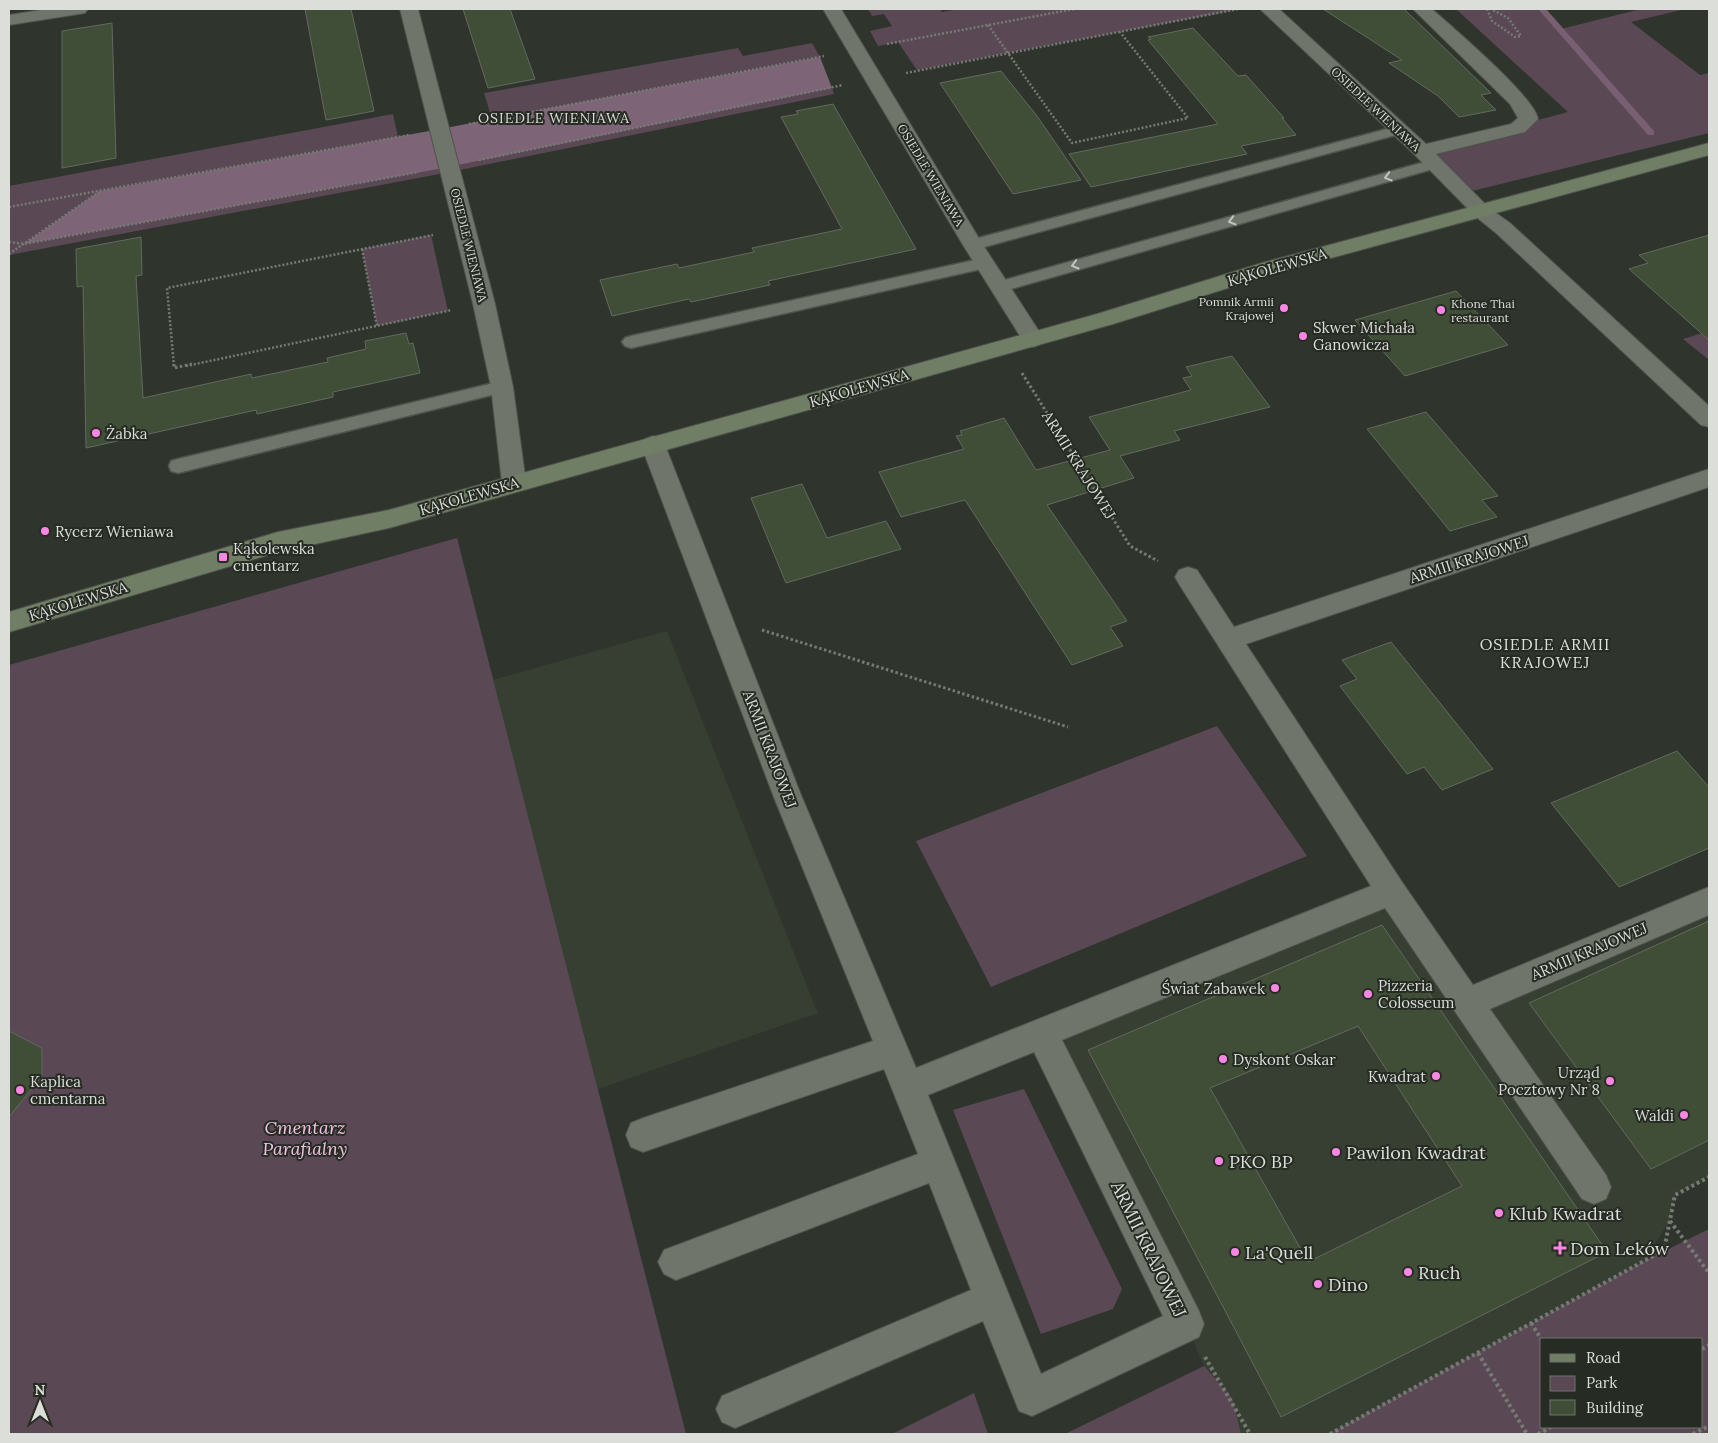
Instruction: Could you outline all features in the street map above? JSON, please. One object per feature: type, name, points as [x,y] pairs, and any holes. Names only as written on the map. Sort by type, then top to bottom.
[{"type":"street","points":[[9,20],[79,9]]},
{"type":"street","name":"OSIEDLE WIENIAWA","points":[[409,9],[484,304],[502,387],[514,483]]},
{"type":"street","name":"OSIEDLE WIENIAWA","points":[[832,9],[973,246],[1033,339]]},
{"type":"street","name":"OSIEDLE WIENIAWA","points":[[1269,9],[1428,157],[1482,212]]},
{"type":"street","points":[[1422,9],[1517,100],[1527,112],[1528,119],[1518,128],[1428,157]]},
{"type":"street","name":"KĄKOLEWSKA","points":[[9,622],[268,544],[389,518],[1156,305],[1269,268],[1482,212],[1709,149]]},
{"type":"street","points":[[1482,212],[1503,228],[1709,419]]},
{"type":"street","name":"ARMII KRAJOWEJ","points":[[653,445],[787,795],[894,1050],[1032,1398],[1186,1324],[1042,1034]]},
{"type":"street","name":"ARMII KRAJOWEJ","points":[[1228,639],[1709,478]]},
{"type":"street","points":[[1188,577],[1391,892],[1594,1187]]},
{"type":"street","points":[[908,1088],[1391,892]]},
{"type":"street","name":"ARMII KRAJOWEJ","points":[[1468,1002],[1709,900]]},
{"type":"street","points":[[643,1134],[894,1050]]},
{"type":"street","points":[[676,1262],[939,1163]]},
{"type":"street","points":[[735,1409],[993,1298]]},
{"type":"lane","points":[[973,246],[1398,130]]},
{"type":"lane","points":[[1000,287],[1428,157]]},
{"type":"lane","points":[[631,342],[984,263]]},
{"type":"lane","points":[[178,466],[502,387]]},
{"type":"path","points":[[9,207],[440,129],[1074,9]]},
{"type":"path","points":[[9,242],[24,244],[449,167],[874,79],[1241,9]]},
{"type":"path","points":[[1487,9],[1492,21],[1515,37],[1521,36],[1508,18],[1491,9]]},
{"type":"path","points":[[988,25],[1072,143],[1188,118],[1120,32]]},
{"type":"path","points":[[9,254],[100,191]]},
{"type":"path","points":[[465,228],[168,288],[174,368],[484,304]]},
{"type":"path","points":[[362,249],[377,326]]},
{"type":"path","name":"ARMII KRAJOWEJ","points":[[1018,366],[1130,546],[1188,577]]},
{"type":"path","points":[[759,629],[1068,727]]},
{"type":"path","points":[[1330,1434],[1664,1250],[1675,1195],[1709,1177]]},
{"type":"path","points":[[1670,1220],[1709,1273]]},
{"type":"path","points":[[1531,1323],[1541,1338]]},
{"type":"path","points":[[1186,1324],[1250,1434]]},
{"type":"path","points":[[1478,1353],[1528,1434]]},
{"type":"path","points":[[1693,1434],[1709,1426]]},
{"type":"path","points":[[1538,1434],[1549,1428]]},
{"type":"shaded area","points":[[820,57],[832,88],[449,167],[24,244],[100,191]]},
{"type":"shaded area","points":[[667,631],[818,1014],[598,1089],[493,680]]},
{"type":"shaded area","points":[[1391,892],[1469,1001],[1709,901],[1709,1177],[1675,1195],[1670,1220],[1644,1261],[1330,1434],[1233,1434],[1186,1324],[1042,1034]]},
{"type":"green space","points":[[868,9],[940,9],[942,12],[958,9],[1241,9],[917,70],[898,42],[878,46],[870,31],[892,26],[884,14],[872,16]]},
{"type":"green space","points":[[1456,9],[1542,9],[1561,29],[1641,9],[1685,9],[1631,22],[1700,75],[1709,73],[1709,133],[1464,193],[1422,151],[1568,112]]},
{"type":"green space","points":[[812,43],[820,57],[492,119],[484,93],[738,48],[743,56]]},
{"type":"green space","points":[[832,88],[834,94],[450,172],[9,255],[9,186],[393,114],[398,137],[100,191],[449,167]]},
{"type":"green space","points":[[431,235],[448,311],[377,326],[362,249]]},
{"type":"green space","points":[[1709,331],[1709,360],[1683,339]]},
{"type":"green space","name":"Cmentarz Parafialny","points":[[457,538],[686,1434],[9,1434],[9,665]]},
{"type":"green space","points":[[1217,726],[1307,856],[991,987],[916,841]]},
{"type":"green space","points":[[1024,1089],[1122,1289],[1113,1309],[1041,1334],[953,1110]]},
{"type":"green space","points":[[1709,1229],[1709,1434],[1329,1434],[1644,1261]]},
{"type":"green space","points":[[1204,1366],[1232,1398],[1241,1434],[1065,1434]]},
{"type":"green space","points":[[974,1393],[988,1434],[892,1434]]},
{"type":"building","points":[[305,9],[351,9],[374,111],[326,120]]},
{"type":"building","points":[[463,9],[510,9],[535,79],[488,88]]},
{"type":"building","points":[[1323,9],[1404,9],[1491,93],[1481,95],[1496,110],[1459,117],[1438,96],[1389,63],[1402,60]]},
{"type":"building","points":[[112,23],[116,158],[62,168],[62,31]]},
{"type":"building","points":[[1193,28],[1238,76],[1246,75],[1284,118],[1282,118],[1296,135],[1241,146],[1247,154],[1091,187],[1069,154],[1218,124],[1148,40],[1151,39],[1148,37]]},
{"type":"building","points":[[1001,71],[1037,116],[1081,180],[1013,194],[940,83]]},
{"type":"building","points":[[833,104],[916,249],[768,281],[770,285],[691,302],[689,299],[612,316],[600,280],[677,264],[679,268],[754,252],[752,248],[842,229],[781,117],[798,114],[796,111]]},
{"type":"building","points":[[1709,235],[1709,340],[1629,269],[1648,263],[1639,255]]},
{"type":"building","points":[[141,237],[142,275],[136,276],[143,398],[251,374],[252,378],[328,362],[327,358],[366,349],[365,341],[406,333],[409,344],[413,343],[420,373],[333,392],[333,397],[257,414],[256,410],[86,448],[83,286],[77,287],[76,249]]},
{"type":"building","points":[[1456,291],[1508,345],[1405,376],[1355,320]]},
{"type":"building","points":[[1232,356],[1270,407],[1174,431],[1180,440],[1120,456],[1134,478],[1047,505],[1127,621],[1110,627],[1123,646],[1072,665],[965,500],[901,517],[879,472],[964,449],[956,436],[962,435],[960,431],[1004,418],[1036,470],[1110,450],[1089,417],[1191,390],[1183,378],[1192,376],[1186,367]]},
{"type":"building","points":[[1426,412],[1498,496],[1482,500],[1497,517],[1450,531],[1367,429]]},
{"type":"building","points":[[802,484],[827,538],[886,521],[901,549],[786,583],[751,498]]},
{"type":"building","points":[[1391,642],[1493,769],[1442,790],[1424,767],[1407,774],[1340,686],[1357,679],[1342,660]]},
{"type":"building","points":[[1677,751],[1709,787],[1709,848],[1619,887],[1551,803]]},
{"type":"building","points":[[1709,921],[1709,1140],[1651,1169],[1529,1003]]},
{"type":"building","points":[[1382,925],[1607,1252],[1281,1417],[1088,1050]],"holes":[[[1358,1026],[1462,1186],[1308,1262],[1210,1088]]]},
{"type":"building","name":"Kaplica cmentarna","points":[[9,1031],[42,1048],[42,1076],[9,1117]]},
{"type":"waterway","points":[[1542,9],[1651,133]]},
{"type":"place","name":"Pomnik Armii Krajowej","points":[[1284,308]]},
{"type":"place","name":"Khone Thai restaurant","points":[[1441,310]]},
{"type":"place","name":"Skwer Michała Ganowicza","points":[[1303,336]]},
{"type":"place","name":"Żabka","points":[[96,433]]},
{"type":"place","name":"Rycerz Wieniawa","points":[[45,531]]},
{"type":"place","name":"Kąkolewska cmentarz","points":[[223,557]]},
{"type":"place","name":"Świat Zabawek","points":[[1275,988]]},
{"type":"place","name":"Pizzeria Colosseum","points":[[1368,994]]},
{"type":"place","name":"Dyskont Oskar","points":[[1223,1059]]},
{"type":"place","name":"Kwadrat","points":[[1436,1076]]},
{"type":"place","name":"Urząd Pocztowy Nr 8","points":[[1610,1081]]},
{"type":"place","name":"Kaplica cmentarna","points":[[20,1090]]},
{"type":"place","name":"Waldi","points":[[1684,1115]]},
{"type":"place","name":"Pawilon Kwadrat","points":[[1336,1152]]},
{"type":"place","name":"PKO BP","points":[[1219,1161]]},
{"type":"place","name":"Klub Kwadrat","points":[[1499,1213]]},
{"type":"place","name":"Dom Leków","points":[[1560,1248]]},
{"type":"place","name":"La'Quell","points":[[1235,1252]]},
{"type":"place","name":"Ruch","points":[[1408,1272]]},
{"type":"place","name":"Dino","points":[[1318,1284]]},
{"type":"district","name":"OSIEDLE WIENIAWA","points":[[554,118]]},
{"type":"district","name":"OSIEDLE ARMII KRAJOWEJ","points":[[1545,653]]}]
